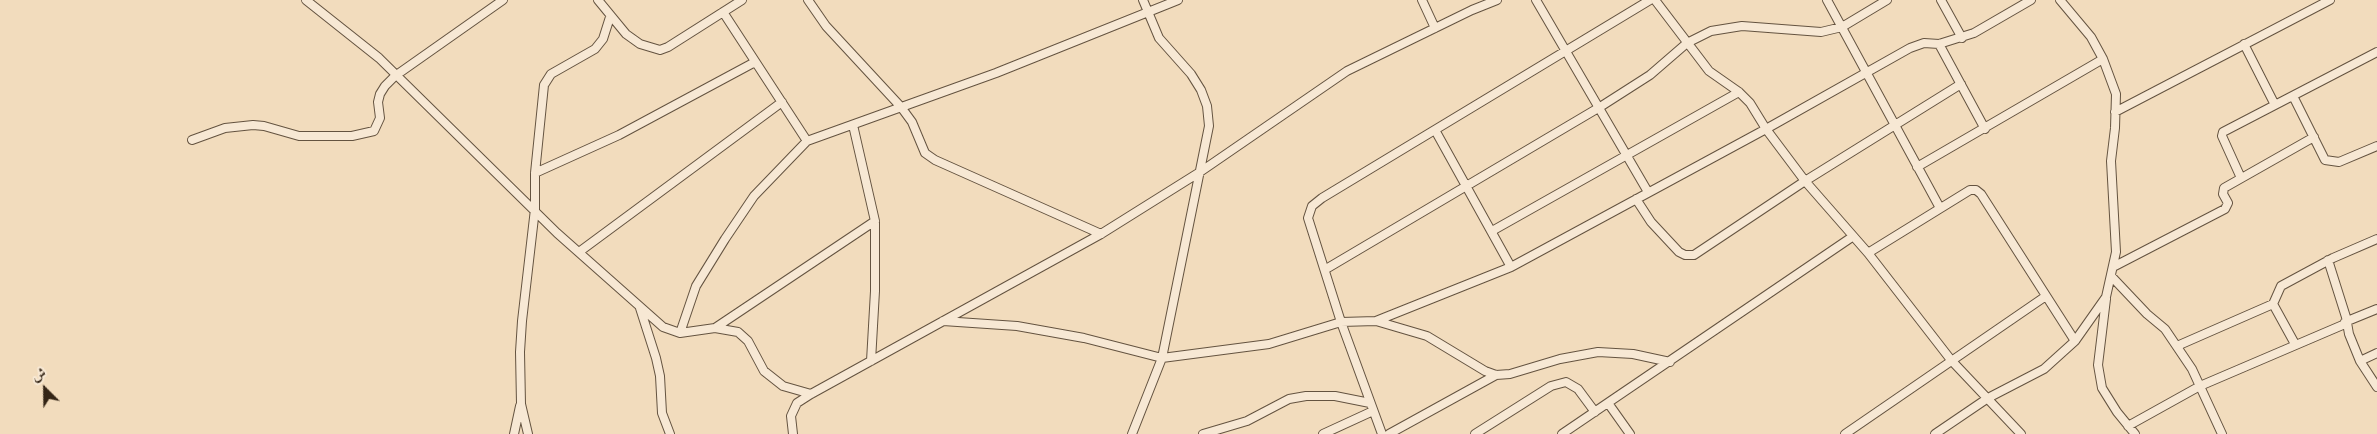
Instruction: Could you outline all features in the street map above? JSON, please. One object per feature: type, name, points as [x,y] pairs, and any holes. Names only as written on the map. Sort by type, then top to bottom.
[{"type":"street","points":[[306,0],[379,58],[395,76],[535,209],[557,233],[663,327],[680,333],[715,328],[738,332],[748,341],[764,371],[783,386],[811,394]]},
{"type":"street","points":[[192,140],[220,130],[253,125],[264,126],[299,136],[367,134],[374,131],[378,125],[380,94],[395,76],[503,0]]},
{"type":"street","points":[[598,0],[610,17],[626,34],[640,44],[660,50],[668,47],[742,0]]},
{"type":"street","points":[[808,0],[826,26],[901,107],[912,122],[925,152],[935,160],[1101,234]]},
{"type":"street","points":[[1132,434],[1162,358],[1209,126],[1204,98],[1191,74],[1159,38],[1143,0]]},
{"type":"street","points":[[680,333],[696,286],[725,239],[754,196],[807,140],[996,73],[1178,0]]},
{"type":"street","points":[[1422,0],[1435,28]]},
{"type":"street","points":[[793,434],[791,416],[797,403],[811,394],[1101,234],[1200,172],[1347,71],[1497,0]]},
{"type":"street","points":[[1536,0],[1648,192]]},
{"type":"street","points":[[1382,434],[1341,322],[1326,269],[1308,218],[1312,206],[1322,198],[1650,0]]},
{"type":"street","points":[[1654,0],[1709,71],[1739,92],[1750,103],[1766,130],[1805,182],[1868,253],[1951,360],[2021,434]]},
{"type":"street","points":[[1827,0],[1940,208]]},
{"type":"street","points":[[1326,269],[1600,108],[1650,75],[1688,43],[1711,31],[1742,26],[1822,32],[1842,27],[1887,0]]},
{"type":"street","points":[[1941,0],[1962,38]]},
{"type":"street","points":[[1376,321],[1511,267],[1766,130],[1867,72],[1924,43],[1939,44],[1962,38],[1990,25],[2031,0]]},
{"type":"street","points":[[2060,0],[2091,37],[2103,59],[2116,94],[2111,161],[2116,252],[2106,297],[2098,365],[2102,388],[2135,434]]},
{"type":"street","points":[[2115,112],[2330,0]]},
{"type":"street","points":[[723,12],[807,140]]},
{"type":"street","points":[[514,434],[521,404],[522,321],[535,209],[536,173],[544,85],[551,74],[595,49],[603,39],[610,17]]},
{"type":"street","points":[[1939,44],[1985,129]]},
{"type":"street","points":[[2244,44],[2275,105]]},
{"type":"street","points":[[2241,178],[2222,136],[2224,132],[2377,52]]},
{"type":"street","points":[[1917,167],[2103,59]]},
{"type":"street","points":[[536,173],[619,135],[755,62]]},
{"type":"street","points":[[1636,199],[1651,222],[1679,252],[1685,255],[1694,254],[1961,84]]},
{"type":"street","points":[[1492,231],[1739,92]]},
{"type":"street","points":[[2293,96],[2326,160],[2339,162],[2377,146]]},
{"type":"street","points":[[579,252],[782,102]]},
{"type":"street","points":[[853,124],[875,221],[876,291],[871,361]]},
{"type":"street","points":[[1435,130],[1511,267]]},
{"type":"street","points":[[2113,267],[2225,209],[2228,203],[2223,194],[2224,188],[2314,137]]},
{"type":"street","points":[[1868,253],[1970,190],[1976,190],[1981,194],[2075,341]]},
{"type":"street","points":[[715,328],[875,221]]},
{"type":"street","points":[[1562,434],[1852,237]]},
{"type":"street","points":[[2177,346],[2273,304],[2281,286],[2328,260],[2377,239]]},
{"type":"street","points":[[2328,260],[2345,323],[2360,361],[2377,387]]},
{"type":"street","points":[[2111,276],[2147,314],[2165,329],[2177,346],[2192,369],[2222,434]]},
{"type":"street","points":[[1845,434],[2046,296]]},
{"type":"street","points":[[1935,434],[1988,398],[2044,368],[2075,341],[2106,297]]},
{"type":"street","points":[[2273,304],[2295,344]]},
{"type":"street","points":[[640,308],[658,367],[662,413],[670,434]]},
{"type":"street","points":[[2128,426],[2200,386],[2377,309]]},
{"type":"street","points":[[943,321],[1017,326],[1084,338],[1162,358],[1269,344],[1341,322],[1376,321],[1427,336],[1485,371],[1496,375],[1510,374],[1560,359],[1598,352],[1633,354],[1670,362]]},
{"type":"street","points":[[2360,361],[2377,353]]},
{"type":"street","points":[[1389,434],[1496,375]]},
{"type":"street","points":[[1475,434],[1551,386],[1566,382],[1578,389],[1595,412]]},
{"type":"street","points":[[1203,434],[1247,421],[1289,399],[1306,396],[1335,396],[1372,407]]},
{"type":"street","points":[[1608,403],[1630,434]]},
{"type":"street","points":[[521,404],[528,434]]},
{"type":"street","points":[[1323,434],[1372,407]]}]
